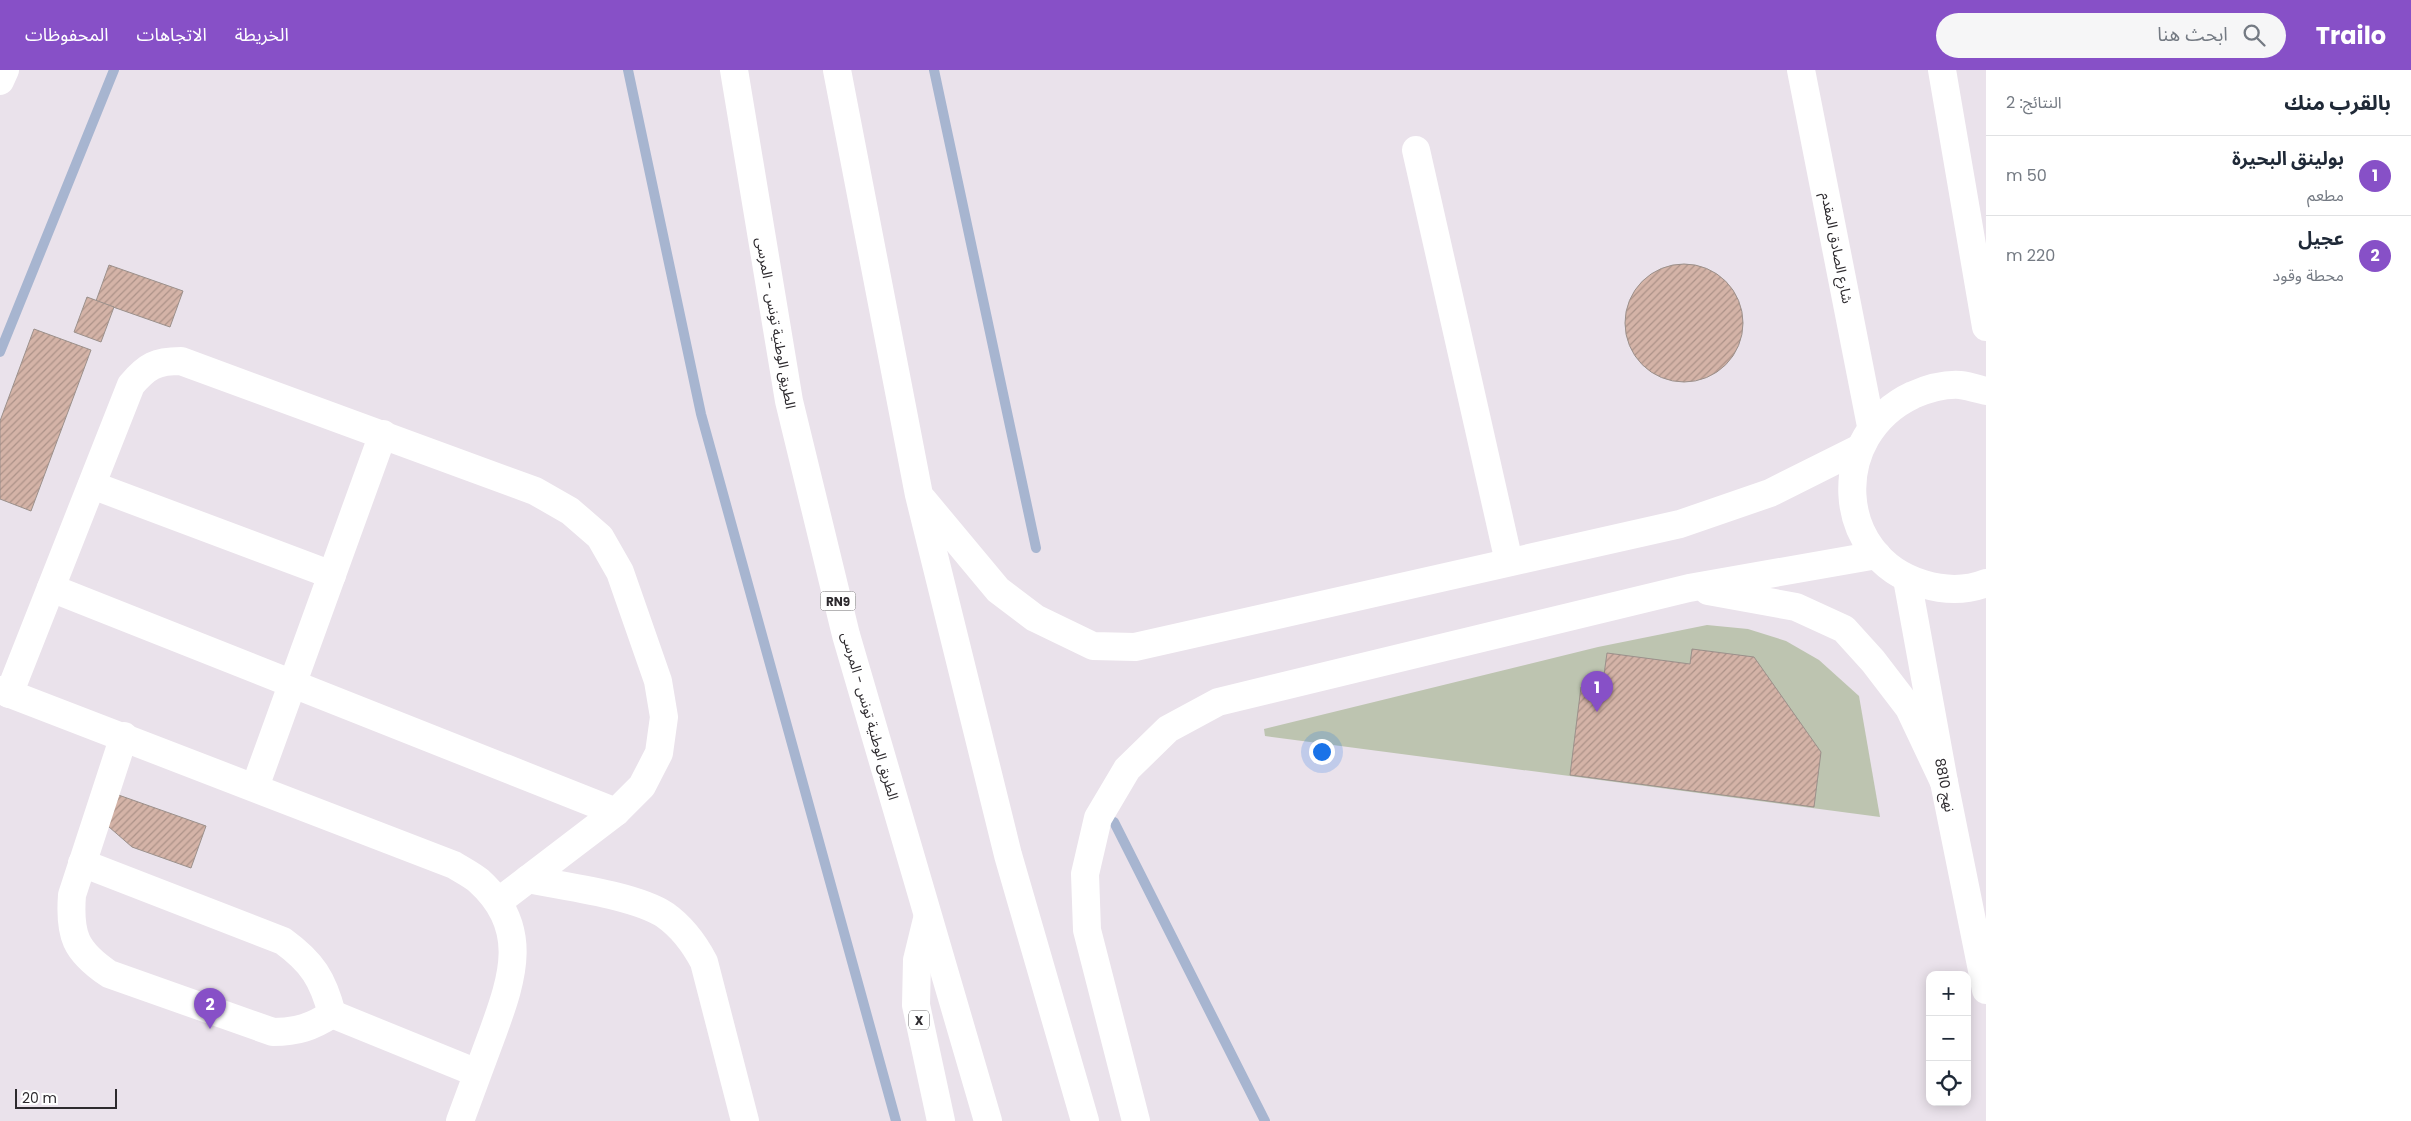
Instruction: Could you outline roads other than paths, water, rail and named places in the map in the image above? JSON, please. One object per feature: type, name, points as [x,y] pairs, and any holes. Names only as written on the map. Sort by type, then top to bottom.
[{"type":"main road","points":[[0,81],[5,70]]},
{"type":"main road","name":"الطريق الوطنية تونس - المرسى","points":[[734,70],[789,401],[846,634],[988,1121]]},
{"type":"main road","points":[[838,70],[919,496],[1008,855],[1085,1121]]},
{"type":"main road","name":"شارع الصادق المقدم","points":[[1801,70],[1866,437]]},
{"type":"main road","points":[[1942,70],[1986,327]]},
{"type":"main road","points":[[1416,150],[1508,562]]},
{"type":"main road","points":[[460,1121],[508,989],[514,960],[510,930],[498,902],[479,881],[454,865],[124,736],[5,692],[51,588],[131,385],[144,370],[162,361],[181,361],[383,434],[535,491],[570,511],[600,537],[620,572],[658,681],[664,717],[659,753],[642,786],[616,812],[498,902]]},
{"type":"main road","points":[[919,496],[998,590],[1035,618],[1093,646],[1135,647],[1680,524],[1770,492],[1866,437],[1896,403],[1927,389],[1960,385],[1986,391]]},
{"type":"main road","points":[[255,788],[383,434]]},
{"type":"main road","points":[[1866,437],[1852,475],[1853,504],[1861,531],[1877,555],[1907,579],[1940,589],[1975,588],[1986,583]]},
{"type":"main road","points":[[92,485],[332,575]]},
{"type":"main road","points":[[1136,1121],[1087,930],[1085,874],[1098,818],[1127,769],[1168,729],[1218,702],[1689,588],[1877,555]]},
{"type":"main road","name":"نهج 8810","points":[[1907,579],[1944,782],[1986,990]]},
{"type":"main road","points":[[51,588],[616,812]]},
{"type":"main road","points":[[1689,588],[1796,606],[1844,629],[1873,661],[1909,708],[1944,782]]},
{"type":"main road","points":[[124,736],[72,895],[70,918],[76,941],[89,961],[109,974],[273,1032],[294,1032],[314,1026],[332,1014]]},
{"type":"main road","points":[[82,863],[282,941],[301,954],[316,972],[326,992],[332,1014]]},
{"type":"main road","points":[[528,879],[644,904],[665,915],[683,930],[695,945],[704,962],[745,1121]]},
{"type":"main road","name":"X","points":[[928,918],[917,960],[916,1005],[942,1121]]},
{"type":"main road","points":[[332,1014],[477,1073]]},
{"type":"waterway","points":[[0,352],[114,70]]},
{"type":"waterway","points":[[628,70],[701,414],[896,1121]]},
{"type":"waterway","points":[[934,70],[1036,548]]},
{"type":"waterway","points":[[1114,822],[1265,1121]]},
{"type":"place","name":"بولينق البحيرة","points":[[1597,712]]},
{"type":"place","name":"عجيل","points":[[210,1029]]}]
